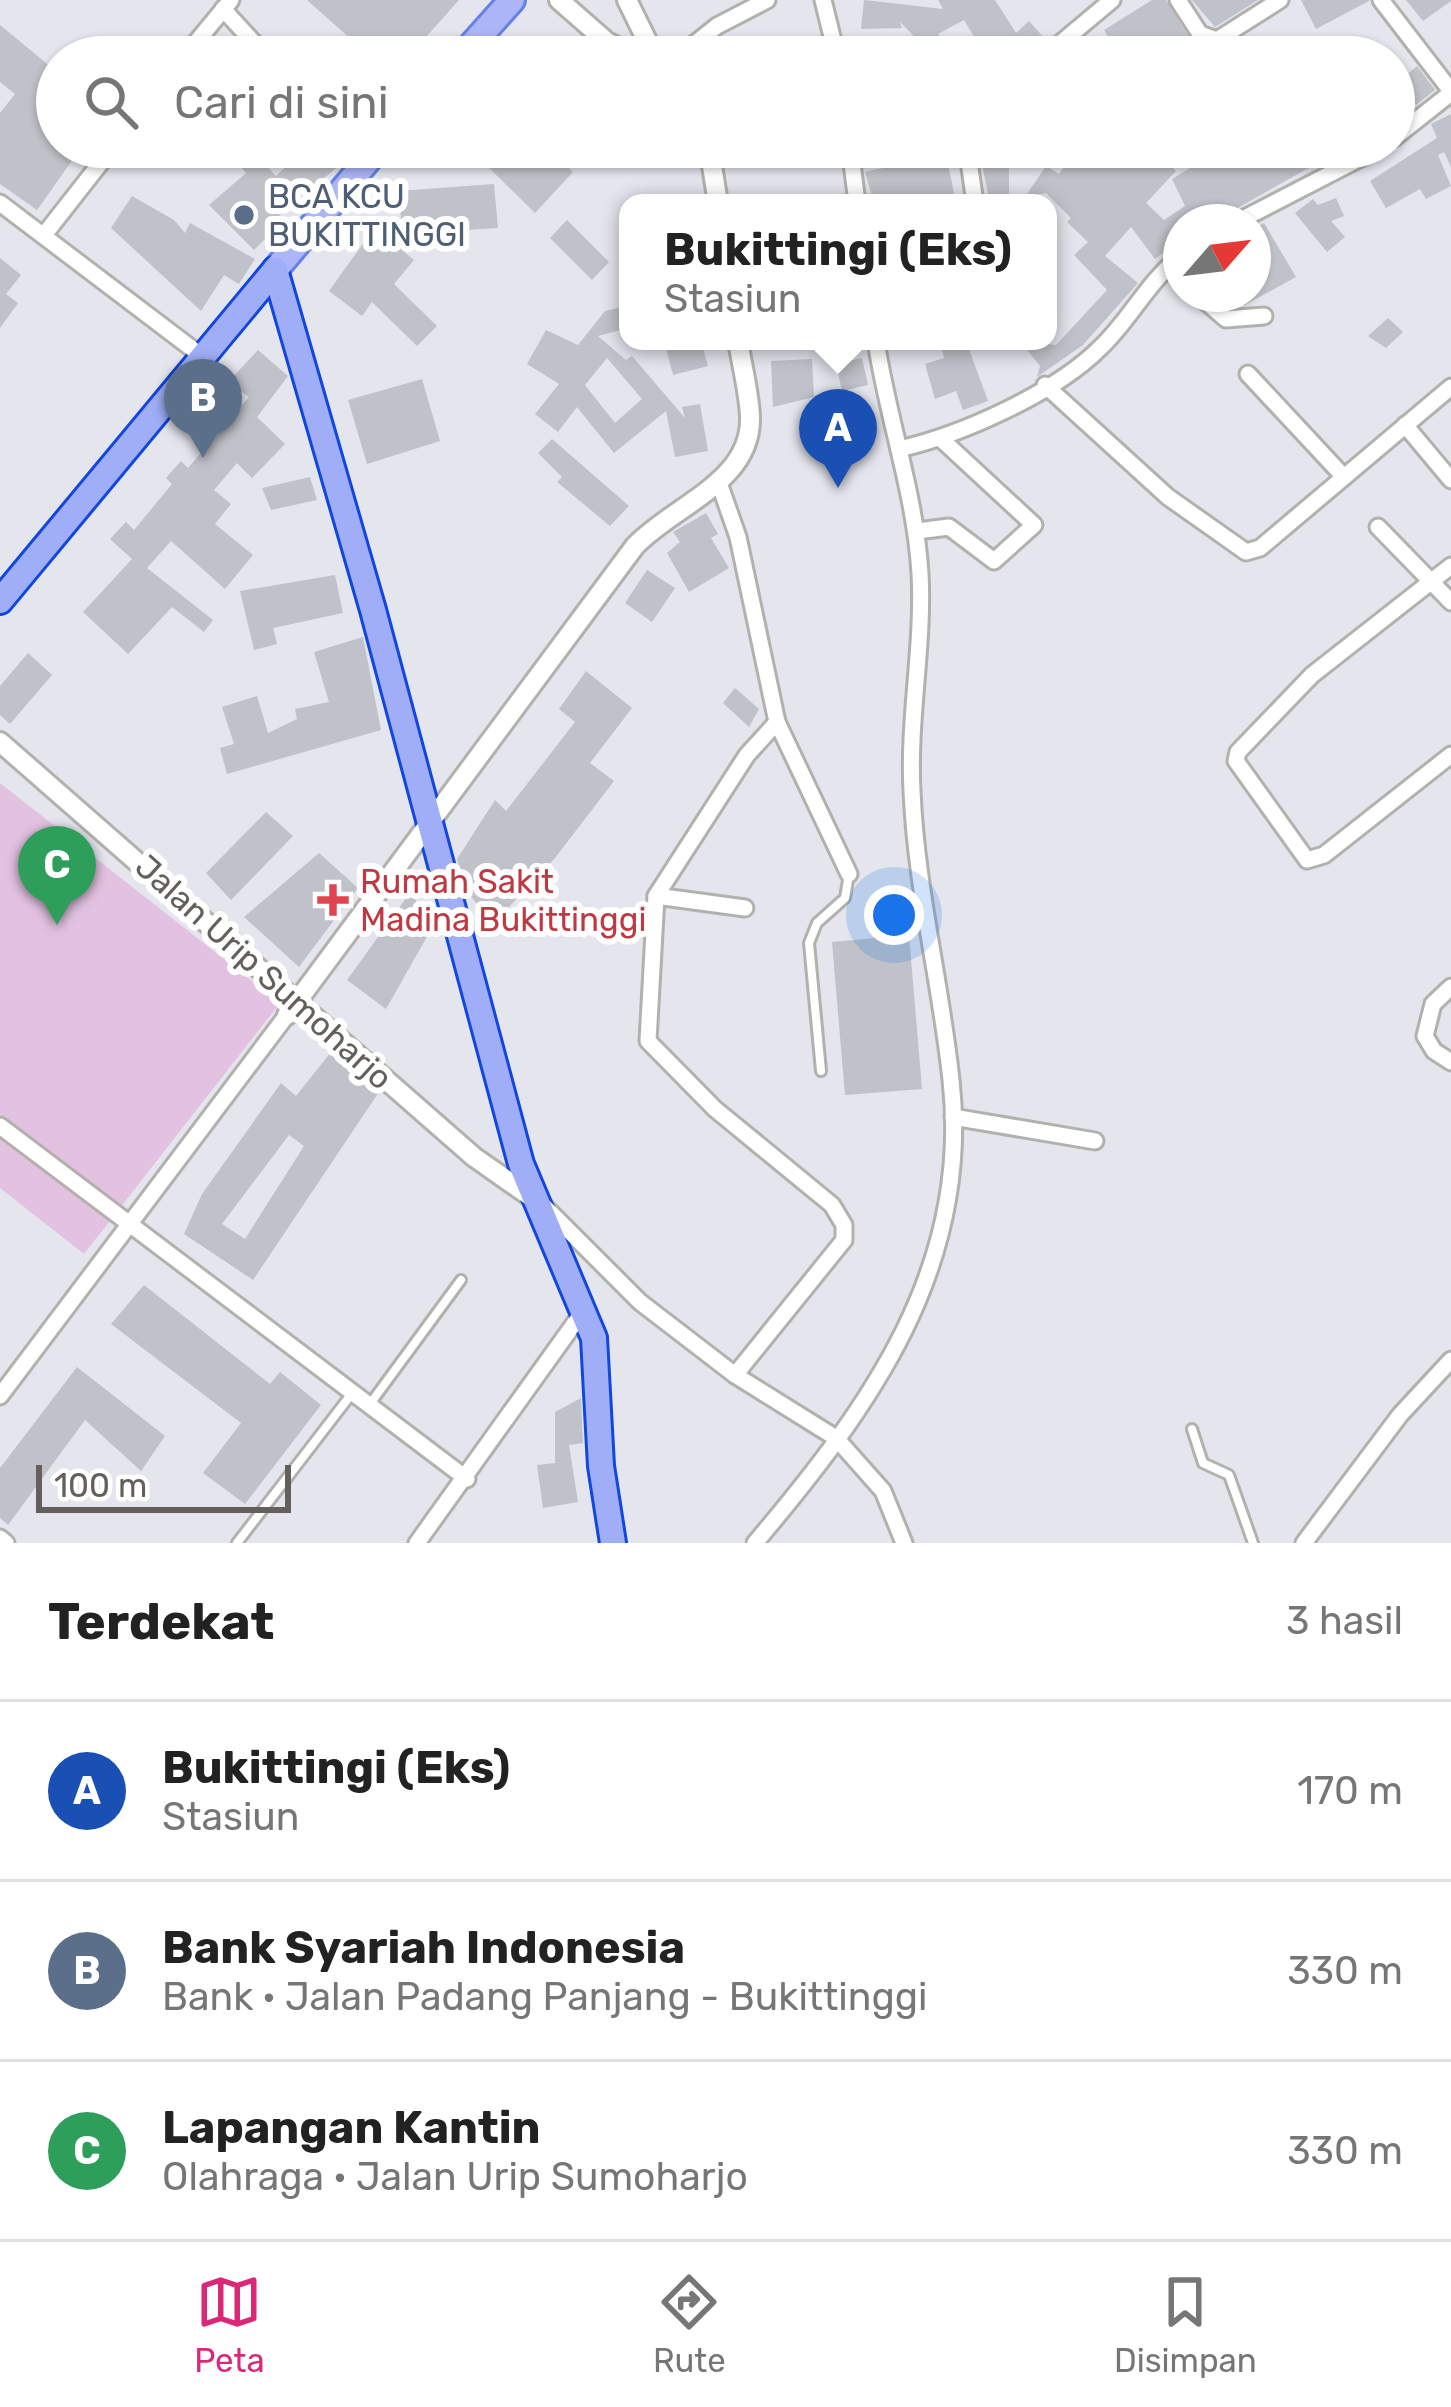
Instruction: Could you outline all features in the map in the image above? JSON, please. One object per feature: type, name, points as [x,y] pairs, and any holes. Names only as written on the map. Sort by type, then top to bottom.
[{"type":"highway","points":[[0,601],[274,270]]},
{"type":"highway","points":[[274,270],[374,610],[428,831],[531,1197],[584,1310],[598,1363],[602,1466],[613,1543]]},
{"type":"main road","points":[[479,36],[512,0]]},
{"type":"main road","points":[[274,270],[353,168]]},
{"type":"street","points":[[559,0],[600,36]]},
{"type":"street","points":[[627,0],[645,36]]},
{"type":"street","points":[[704,36],[767,0]]},
{"type":"street","points":[[824,0],[832,36]]},
{"type":"street","points":[[1069,36],[1112,0]]},
{"type":"street","points":[[1178,0],[1206,36]]},
{"type":"street","points":[[1223,36],[1280,0]]},
{"type":"street","points":[[1381,0],[1408,36]]},
{"type":"street","points":[[201,36],[227,4],[251,36]]},
{"type":"street","points":[[1415,45],[1451,93],[1415,121]]},
{"type":"street","points":[[44,235],[97,168]]},
{"type":"street","points":[[1271,204],[1341,168]]},
{"type":"street","points":[[0,203],[203,357]]},
{"type":"street","points":[[899,449],[940,438],[1045,386],[1099,350],[1163,281]]},
{"type":"street","points":[[1218,312],[1226,319],[1264,316]]},
{"type":"street","points":[[0,1396],[428,831],[635,546],[659,520],[736,468],[746,449],[750,418],[739,350]]},
{"type":"street","points":[[755,1543],[889,1363],[940,1248],[951,1198],[953,1117],[911,791],[920,580],[917,531],[878,350]]},
{"type":"street","points":[[1248,374],[1344,476]]},
{"type":"street","points":[[1045,386],[1168,497],[1246,552],[1260,548],[1451,388]]},
{"type":"street","points":[[1405,425],[1451,480]]},
{"type":"street","points":[[917,531],[957,530],[994,561],[1034,525],[940,438]]},
{"type":"street","points":[[718,480],[738,537],[777,722],[849,874]]},
{"type":"street","points":[[1378,527],[1434,579],[1451,602]]},
{"type":"street","points":[[1451,566],[1312,675],[1238,752],[1236,761],[1307,860],[1324,855],[1451,755]]},
{"type":"street","points":[[735,1375],[844,1240],[844,1225],[832,1205],[652,1050],[646,1017],[656,896],[747,755],[777,722]]},
{"type":"street","name":"Jalan Urip Sumoharjo","points":[[0,742],[292,1007],[473,1157],[531,1197]]},
{"type":"street","points":[[656,896],[745,908]]},
{"type":"street","points":[[1451,987],[1433,1004],[1425,1036],[1434,1051],[1451,1062]]},
{"type":"street","points":[[953,1117],[1095,1141]]},
{"type":"street","points":[[0,1126],[467,1479]]},
{"type":"street","points":[[531,1197],[640,1302],[735,1375],[836,1438],[884,1491],[904,1543]]},
{"type":"street","points":[[416,1543],[467,1479],[584,1310]]},
{"type":"street","points":[[1304,1543],[1400,1414],[1451,1360]]},
{"type":"lane","points":[[821,1071],[809,944],[817,923],[845,898],[849,874]]},
{"type":"lane","points":[[369,1405],[461,1280]]},
{"type":"lane","points":[[237,1543],[353,1392]]},
{"type":"lane","points":[[1192,1429],[1203,1463],[1229,1475],[1253,1543]]},
{"type":"shaded area","points":[[0,783],[280,1003],[84,1254],[0,1188]]},
{"type":"building","points":[[307,0],[459,0],[427,36],[347,36]]},
{"type":"building","points":[[864,0],[943,9],[938,0],[995,0],[1016,33],[1029,21],[1042,36],[974,36],[964,20],[940,36],[914,36],[900,22],[902,28],[861,29]]},
{"type":"building","points":[[1152,0],[1166,0],[1188,36],[1108,36],[1104,30]]},
{"type":"building","points":[[1192,0],[1258,0],[1215,27]]},
{"type":"building","points":[[1301,0],[1369,0],[1369,1],[1316,29]]},
{"type":"building","points":[[1406,0],[1451,0],[1451,1],[1423,21]]},
{"type":"building","points":[[0,25],[36,55],[36,168],[67,168],[37,210],[0,184],[0,113],[15,94],[0,82]]},
{"type":"building","points":[[1415,68],[1435,90],[1416,105],[1415,104]]},
{"type":"building","points":[[1451,114],[1451,167],[1444,152],[1438,155],[1451,186],[1426,199],[1420,189],[1386,208],[1370,181],[1390,168],[1415,168],[1415,152],[1437,138],[1431,124]]},
{"type":"building","points":[[242,168],[268,168],[276,176],[284,168],[336,168],[274,220],[279,225],[254,250],[209,205],[246,173]]},
{"type":"building","points":[[489,168],[569,168],[573,172],[535,213]]},
{"type":"building","points":[[949,168],[954,194],[871,194],[865,172]]},
{"type":"building","points":[[983,168],[1009,168],[1009,194],[988,194]]},
{"type":"building","points":[[1049,168],[1059,174],[1063,168],[1176,171],[1146,203],[1163,219],[1163,253],[1155,259],[1131,227],[1105,256],[1138,283],[1083,345],[1037,377],[1040,366],[1027,350],[1057,350],[1057,344],[1107,290],[1074,255],[1088,242],[1067,222],[1071,218],[1057,204],[1057,194],[1027,194]]},
{"type":"building","points":[[1190,168],[1308,168],[1245,204],[1184,204],[1172,179]]},
{"type":"building","points":[[494,184],[498,228],[402,234],[399,191]]},
{"type":"building","points":[[132,196],[174,220],[185,233],[190,223],[255,259],[239,284],[224,275],[201,311],[111,228]]},
{"type":"building","points":[[1336,198],[1344,216],[1331,221],[1345,237],[1327,252],[1295,213],[1313,199],[1318,205]]},
{"type":"building","points":[[567,220],[609,262],[592,280],[550,238]]},
{"type":"building","points":[[375,227],[414,260],[394,284],[437,326],[417,346],[372,302],[362,316],[329,291]]},
{"type":"building","points":[[1271,235],[1296,277],[1271,291]]},
{"type":"building","points":[[0,258],[21,275],[6,294],[18,303],[0,328]]},
{"type":"building","points":[[619,308],[619,330],[598,336],[626,360],[632,356],[685,418],[682,407],[700,404],[708,451],[675,457],[666,411],[614,453],[577,407],[558,432],[535,414],[559,384],[527,364],[546,330],[578,345],[605,311]],"holes":[[[607,358],[642,399],[615,423],[585,385]]]},
{"type":"building","points":[[1388,318],[1403,332],[1386,348],[1368,336]]},
{"type":"building","points":[[258,350],[288,376],[257,417],[285,444],[252,478],[237,463],[214,490],[231,504],[215,524],[253,555],[225,589],[171,541],[147,568],[213,620],[204,632],[172,607],[128,654],[83,612],[132,559],[110,539],[126,522],[134,530],[172,484],[166,478],[181,461],[188,468],[249,397],[228,382]]},
{"type":"building","points":[[666,350],[704,350],[708,366],[673,375]]},
{"type":"building","points":[[942,350],[969,350],[988,401],[963,410],[956,391],[935,399],[925,364],[944,358]]},
{"type":"building","points":[[862,358],[868,385],[842,391],[836,364]]},
{"type":"building","points":[[812,359],[814,397],[773,407],[771,361]]},
{"type":"building","points":[[422,379],[440,441],[367,464],[348,400]]},
{"type":"building","points":[[552,439],[629,506],[610,526],[557,482],[562,477],[538,453]]},
{"type":"building","points":[[310,477],[317,500],[271,510],[262,488]]},
{"type":"building","points":[[706,513],[718,534],[711,538],[729,568],[689,592],[667,553],[680,542],[673,532]]},
{"type":"building","points":[[647,570],[675,588],[652,622],[625,603]]},
{"type":"building","points":[[335,575],[343,613],[273,628],[277,644],[254,650],[240,591]]},
{"type":"building","points":[[363,637],[381,730],[227,774],[220,748],[234,744],[222,707],[257,696],[268,733],[297,719],[295,709],[329,702],[314,652]]},
{"type":"building","points":[[28,653],[52,675],[10,724],[0,715],[0,686]]},
{"type":"building","points":[[586,671],[632,708],[590,763],[614,781],[555,858],[492,925],[463,885],[457,859],[495,800],[506,811],[575,722],[559,709]]},
{"type":"building","points":[[735,688],[759,709],[749,727],[723,703]]},
{"type":"building","points":[[266,812],[293,836],[231,900],[206,873]]},
{"type":"building","points":[[319,853],[358,888],[299,967],[244,917]]},
{"type":"building","points":[[409,894],[437,919],[386,1009],[347,980]]},
{"type":"building","points":[[909,935],[922,1089],[845,1095],[832,942]]},
{"type":"building","points":[[331,1052],[379,1092],[253,1280],[184,1234],[202,1194],[281,1083],[296,1096]],"holes":[[[289,1135],[304,1146],[245,1239],[222,1224]]]},
{"type":"building","points":[[144,1285],[270,1384],[280,1372],[321,1405],[245,1504],[203,1473],[241,1423],[111,1324]]},
{"type":"building","points":[[77,1367],[165,1436],[141,1471],[85,1420],[8,1525],[0,1518],[0,1468]]},
{"type":"building","points":[[581,1398],[583,1443],[569,1445],[578,1502],[543,1508],[537,1465],[555,1463],[555,1412]]},
{"type":"place","name":"BCA KCU BUKITTINGGI","points":[[244,215]]},
{"type":"place","name":"Bank Syariah Indonesia","points":[[203,458]]},
{"type":"place","name":"Bukittingi (Eks)","points":[[838,488]]},
{"type":"place","name":"Rumah Sakit Madina Bukittinggi","points":[[333,900]]},
{"type":"place","name":"Lapangan Kantin","points":[[57,925]]}]
